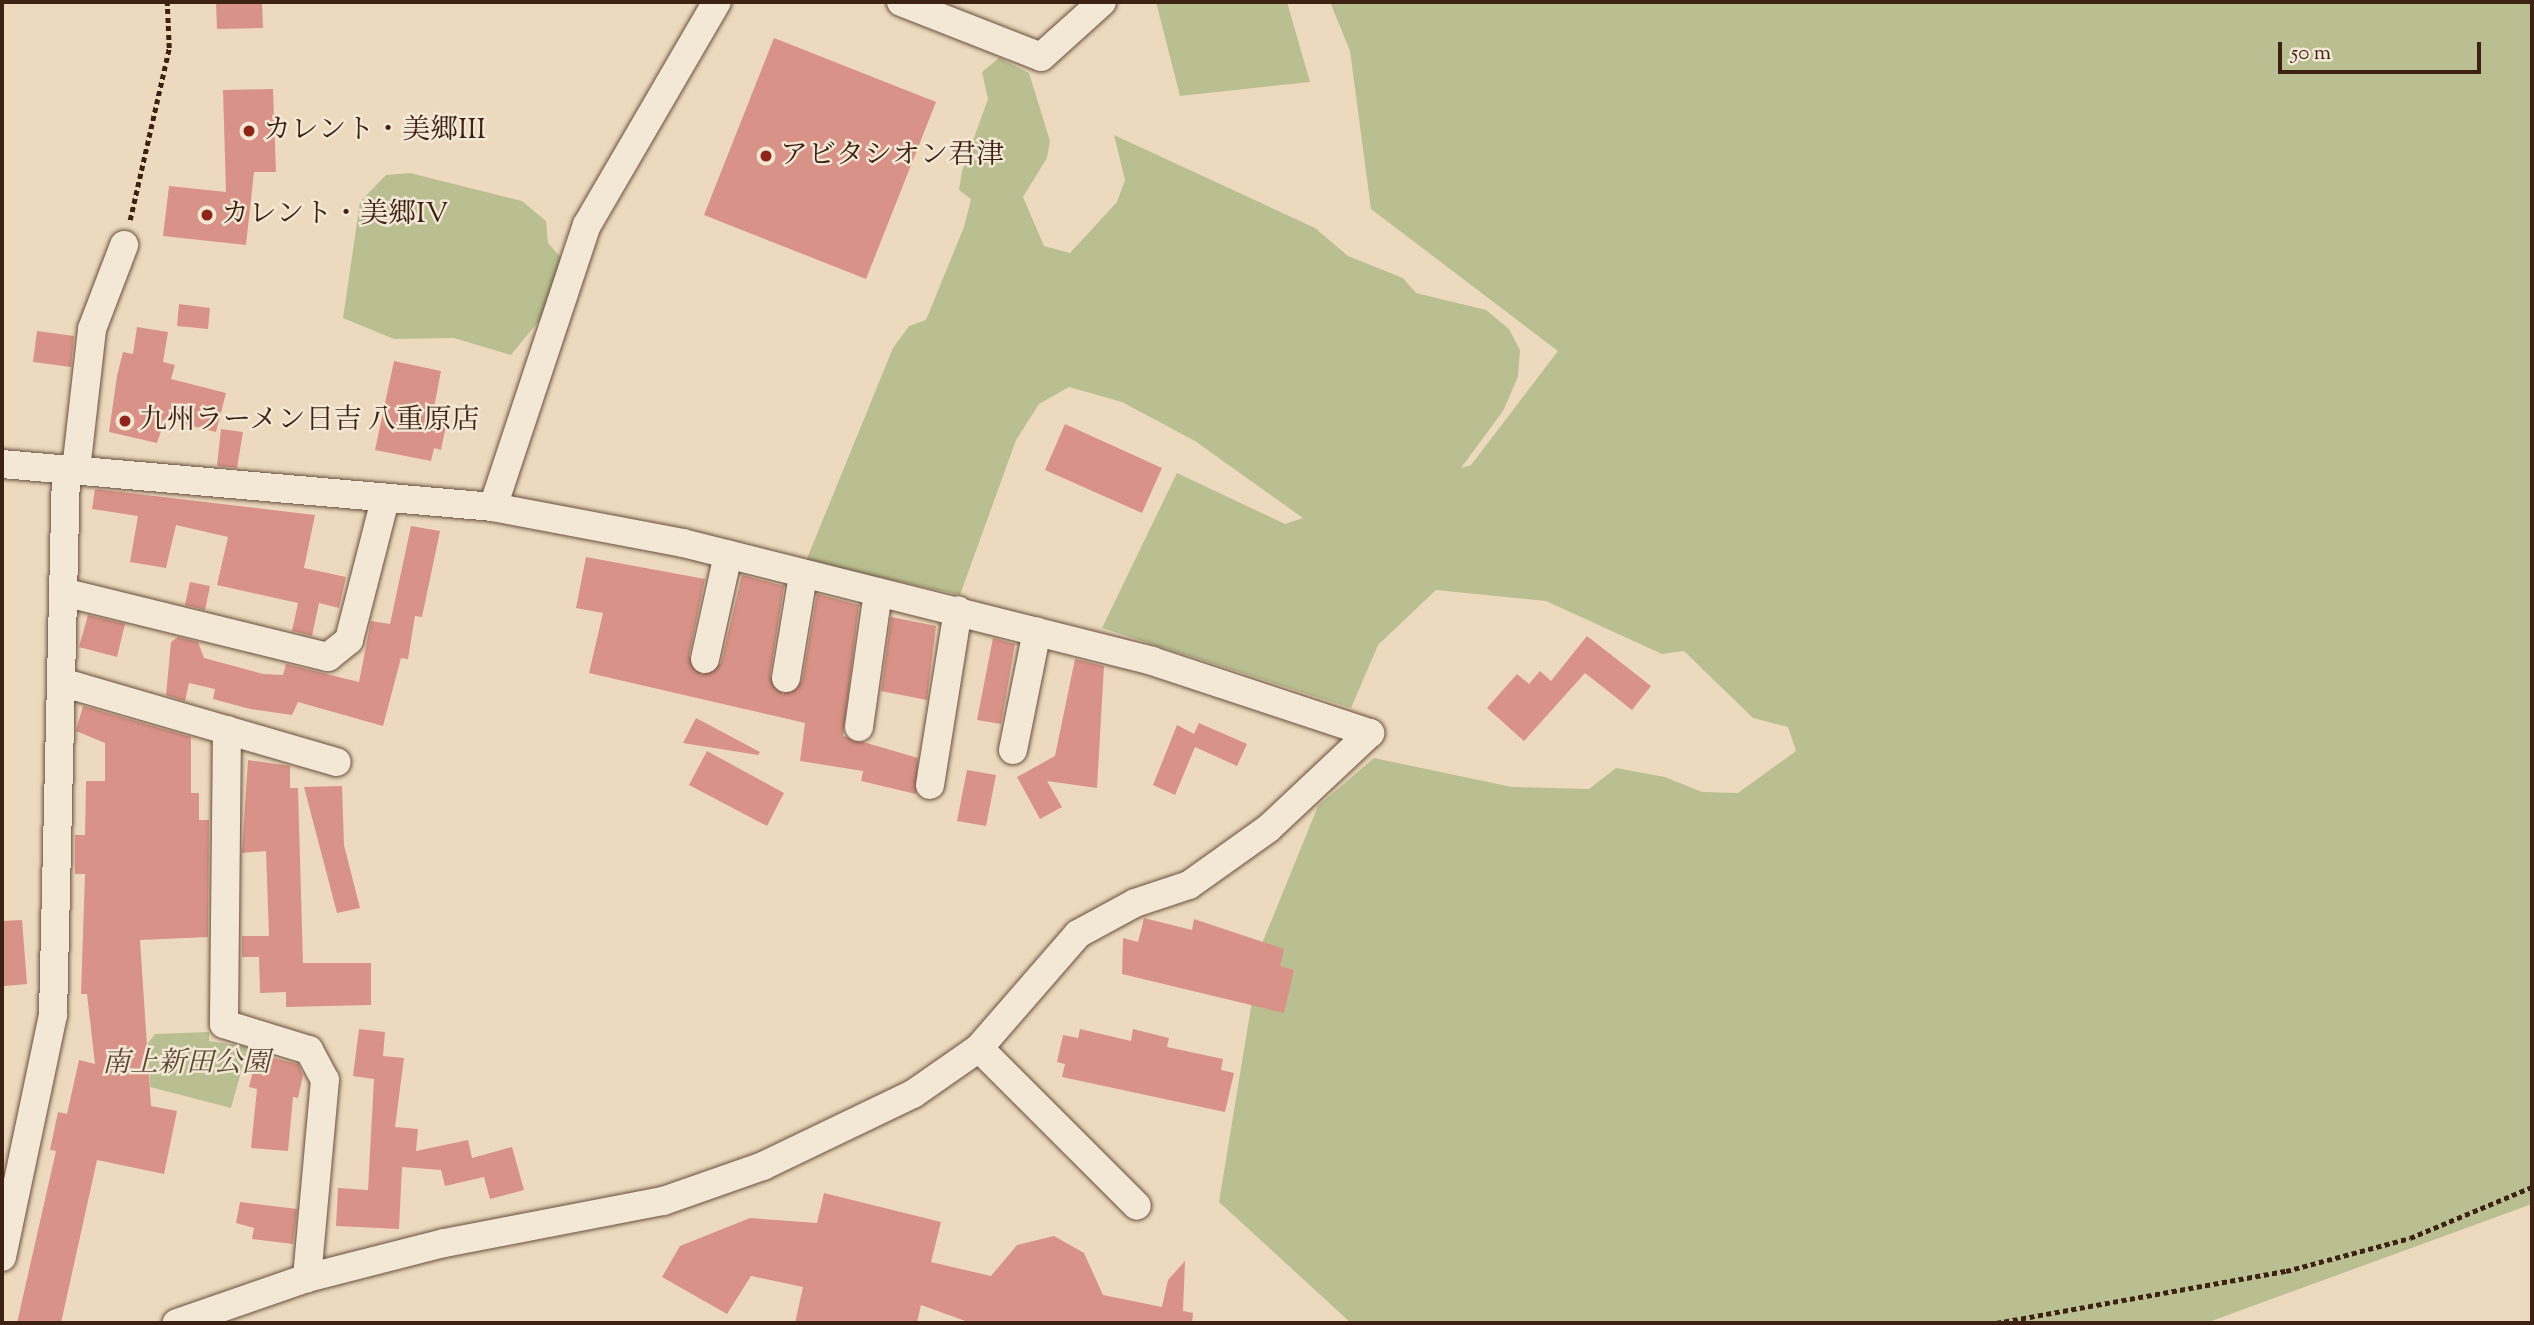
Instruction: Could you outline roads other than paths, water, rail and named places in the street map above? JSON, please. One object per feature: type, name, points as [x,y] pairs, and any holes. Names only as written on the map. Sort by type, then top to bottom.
[{"type":"street","points":[[493,507],[587,225],[718,2]]},
{"type":"street","points":[[901,2],[1041,57],[1102,2]]},
{"type":"street","points":[[2,1257],[53,1015],[63,593],[71,470],[92,329],[124,245]]},
{"type":"street","points":[[2,464],[385,500],[493,507],[728,554],[803,575],[958,610],[1037,631],[1370,733],[1269,828],[1189,885],[1078,934],[979,1048],[913,1094],[826,1136],[663,1201],[444,1243],[307,1278],[177,1323]]},
{"type":"street","points":[[63,593],[328,657],[349,640],[385,500]]},
{"type":"street","points":[[705,659],[728,554]]},
{"type":"street","points":[[786,678],[803,575]]},
{"type":"street","points":[[859,727],[877,592]]},
{"type":"street","points":[[930,785],[958,610]]},
{"type":"street","points":[[1013,750],[1037,631]]},
{"type":"street","points":[[61,682],[337,762]]},
{"type":"street","points":[[227,730],[224,1024],[309,1050],[324,1080],[307,1278]]},
{"type":"street","points":[[979,1048],[1136,1206]]},
{"type":"place","name":"カレント・美郷III","points":[[249,131]]},
{"type":"place","name":"アビタシオン君津","points":[[766,156]]},
{"type":"place","name":"カレント・美郷IV","points":[[207,215]]},
{"type":"place","name":"九州ラーメン日吉 八重原店","points":[[125,421]]},
{"type":"park label","name":"南上新田公園","points":[[186,1064]]}]
